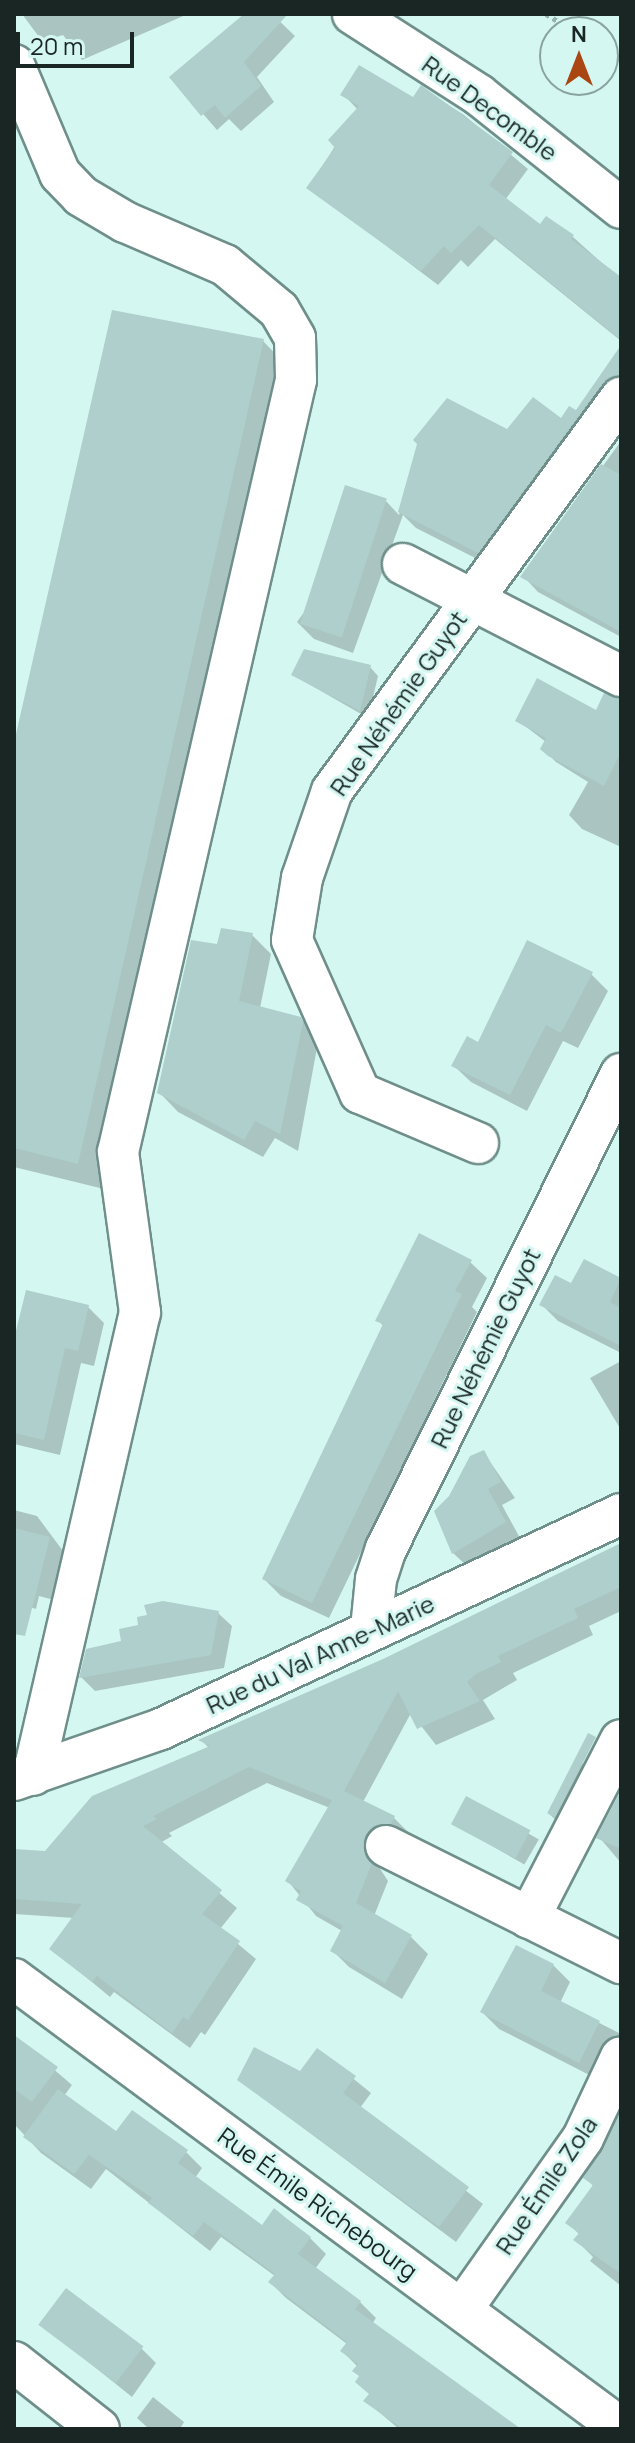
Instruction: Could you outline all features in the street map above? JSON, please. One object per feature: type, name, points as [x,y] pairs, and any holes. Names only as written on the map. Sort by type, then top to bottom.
[{"type":"street","name":"Rue Decomble","points":[[353,14],[479,95],[621,208]]},
{"type":"street","points":[[14,65],[60,174],[81,196],[125,222],[225,265],[279,310],[295,338],[296,380],[118,1152],[140,1312],[23,1778]]},
{"type":"street","name":"Rue Néhémie Guyot","points":[[478,1143],[360,1093],[292,940],[302,878],[332,791],[621,398]]},
{"type":"street","name":"Rue Néhémie Guyot","points":[[403,564],[621,676]]},
{"type":"street","name":"Rue Néhémie Guyot","points":[[371,1629],[376,1579],[386,1549],[621,1074]]},
{"type":"street","name":"Rue du Val Anne-Marie","points":[[23,1778],[161,1729],[621,1514]]},
{"type":"street","points":[[529,1918],[621,1740]]},
{"type":"street","points":[[386,1846],[621,1963]]},
{"type":"street","name":"Rue Émile Richebourg","points":[[14,1979],[621,2428]]},
{"type":"street","name":"Rue Émile Zola","points":[[462,2309],[583,2138],[621,2057]]},
{"type":"street","points":[[14,2362],[99,2429]]},
{"type":"building","points":[[244,14],[288,14],[244,62],[261,86],[225,118],[215,105],[201,116],[169,77]]},
{"type":"building","points":[[359,65],[413,97],[421,85],[513,152],[489,185],[540,224],[546,216],[574,235],[571,239],[621,277],[621,340],[479,225],[451,253],[444,246],[421,271],[306,188],[335,148],[328,140],[359,106],[340,95]]},
{"type":"building","points":[[112,310],[264,339],[78,1164],[14,1148],[14,743]]},
{"type":"building","points":[[621,345],[621,375],[602,384],[478,553],[398,512],[417,444],[413,440],[447,398],[507,429],[533,397],[561,418],[569,406],[576,410]]},
{"type":"building","points":[[601,464],[621,475],[621,632],[520,577]]},
{"type":"building","points":[[345,485],[387,499],[342,637],[300,624]]},
{"type":"building","points":[[304,649],[371,665],[360,711],[291,675]]},
{"type":"building","points":[[537,678],[596,710],[604,693],[621,699],[621,752],[604,786],[548,756],[540,749],[546,738],[515,721]]},
{"type":"building","points":[[221,928],[253,933],[239,1001],[301,1017],[303,1022],[280,1134],[255,1121],[244,1140],[157,1093],[191,940],[217,944]]},
{"type":"building","points":[[527,940],[593,972],[561,1033],[546,1025],[510,1095],[451,1066],[467,1036],[478,1042]]},
{"type":"building","points":[[419,1233],[472,1260],[455,1291],[462,1294],[312,1603],[262,1579],[383,1324],[375,1321]]},
{"type":"building","points":[[584,1259],[621,1278],[610,1302],[621,1308],[621,1346],[539,1305],[555,1275],[571,1283]]},
{"type":"building","points":[[26,1290],[89,1305],[78,1351],[65,1348],[44,1440],[14,1433],[14,1339]]},
{"type":"building","points":[[484,1450],[501,1482],[488,1489],[506,1522],[452,1554],[434,1511],[449,1496],[470,1456]]},
{"type":"building","points":[[14,1528],[50,1537],[25,1636],[14,1634]]},
{"type":"building","points":[[621,1543],[621,1587],[574,1609],[578,1618],[498,1656],[501,1662],[467,1682],[480,1701],[417,1729],[398,1691],[344,1791],[395,1816],[391,1824],[374,1826],[365,1836],[363,1848],[372,1863],[356,1903],[412,1935],[385,1983],[330,1951],[343,1926],[296,1900],[301,1891],[285,1881],[332,1800],[249,1767],[153,1816],[157,1819],[143,1826],[222,1890],[202,1914],[240,1941],[188,2020],[183,2017],[172,2033],[97,1976],[92,1982],[49,1949],[82,1904],[14,1899],[14,1849],[45,1851],[92,1796],[210,1746],[198,1740],[383,1659]]},
{"type":"building","points":[[163,1601],[219,1611],[211,1655],[79,1678],[86,1649],[121,1641],[119,1629],[138,1625],[137,1617],[147,1615],[144,1605]]},
{"type":"building","points":[[588,1733],[596,1737],[555,1817],[547,1813]]},
{"type":"building","points":[[621,1790],[621,1849],[596,1838]]},
{"type":"building","points":[[466,1796],[530,1830],[515,1859],[451,1824]]},
{"type":"building","points":[[516,1945],[554,1964],[541,1991],[600,2021],[579,2063],[480,2012]]},
{"type":"building","points":[[14,2035],[58,2067],[32,2102],[14,2089]]},
{"type":"building","points":[[254,2047],[300,2071],[317,2048],[356,2076],[343,2093],[469,2187],[439,2227],[237,2080]]},
{"type":"building","points":[[58,2089],[116,2131],[132,2110],[188,2150],[178,2163],[262,2225],[274,2208],[311,2237],[298,2254],[361,2301],[355,2309],[521,2429],[403,2429],[363,2401],[369,2394],[355,2382],[359,2376],[352,2371],[358,2364],[340,2351],[347,2342],[268,2282],[275,2274],[204,2222],[193,2236],[148,2203],[152,2198],[89,2155],[74,2174],[23,2137]]},
{"type":"building","points":[[621,2111],[621,2274],[573,2240],[579,2233],[565,2223],[593,2185],[583,2178]]},
{"type":"building","points":[[66,2288],[143,2346],[116,2383],[38,2325]]}]
